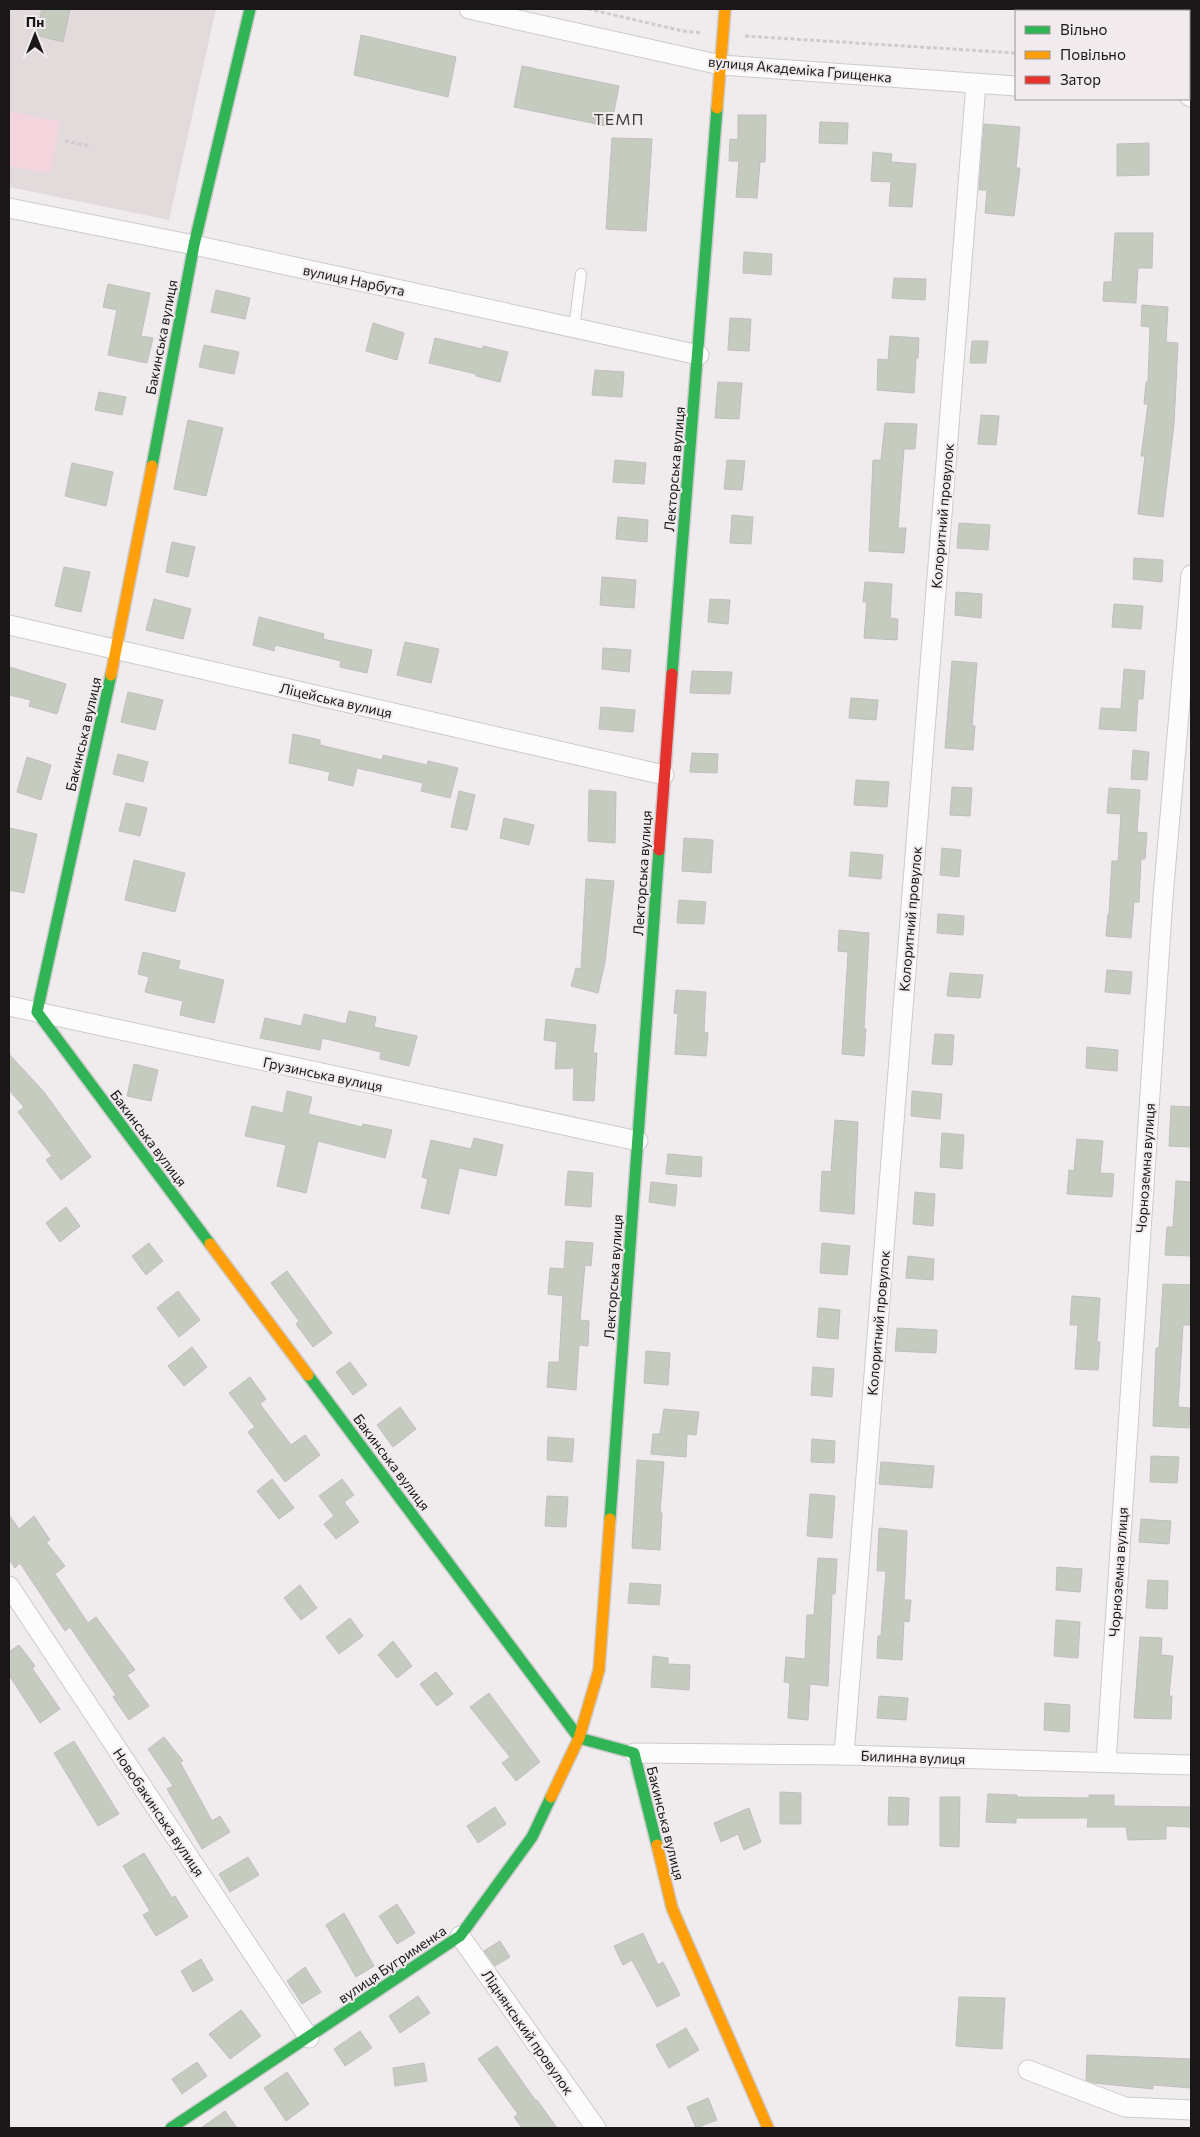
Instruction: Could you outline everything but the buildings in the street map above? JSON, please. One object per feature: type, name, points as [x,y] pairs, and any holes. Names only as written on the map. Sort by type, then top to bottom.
[{"type":"street","name":"Бакинська вулиця","points":[[250,9],[194,245],[117,650],[37,1012],[579,1738],[634,1754],[672,1908],[768,2128]]},
{"type":"street","name":"вулиця Академіка Грищенка","points":[[469,9],[721,65],[1015,86]]},
{"type":"street","name":"Лекторська вулиця","points":[[579,1738],[599,1670],[664,776],[725,9]]},
{"type":"street","name":"Колоритний провулок","points":[[844,1755],[976,84]]},
{"type":"street","name":"вулиця Нарбута","points":[[9,208],[194,245],[698,355]]},
{"type":"street","name":"Чорноземна вулиця","points":[[1106,1762],[1162,897],[1191,575]]},
{"type":"street","name":"Ліцейська вулиця","points":[[9,625],[664,776]]},
{"type":"street","name":"Грузинська вулиця","points":[[11,1010],[37,1012],[638,1141]]},
{"type":"street","name":"Новобакинська вулиця","points":[[9,1586],[309,2038]]},
{"type":"street","name":"вулиця Бугрименка","points":[[172,2128],[460,1936],[532,1837],[579,1738]]},
{"type":"street","name":"Билинна вулиця","points":[[634,1754],[844,1755],[1191,1765]]},
{"type":"street","name":"Ліднянський провулок","points":[[460,1936],[596,2128]]},
{"type":"street","points":[[1028,2070],[1125,2107],[1191,2110]]},
{"type":"lane","points":[[574,328],[581,274]]},
{"type":"path","points":[[588,9],[683,31],[1015,53]]},
{"type":"path","points":[[64,141],[91,146]]},
{"type":"shaded area","points":[[9,9],[216,9],[169,220],[9,187]]},
{"type":"shaded area","points":[[9,111],[60,122],[50,174],[9,166]]},
{"type":"traffic: fast","points":[[152,466],[194,245],[250,9]]},
{"type":"traffic: fast","points":[[672,674],[717,108]]},
{"type":"traffic: fast","points":[[111,675],[37,1012],[210,1244]]},
{"type":"traffic: fast","points":[[610,1519],[659,850]]},
{"type":"traffic: fast","points":[[308,1375],[579,1738],[634,1753],[657,1845]]},
{"type":"traffic: fast","points":[[171,2128],[460,1936],[532,1837],[551,1797]]},
{"type":"traffic: slow","points":[[717,108],[725,9]]},
{"type":"traffic: slow","points":[[111,675],[152,466]]},
{"type":"traffic: slow","points":[[210,1244],[308,1375]]},
{"type":"traffic: slow","points":[[551,1797],[579,1738],[599,1670],[610,1519]]},
{"type":"traffic: slow","points":[[657,1845],[672,1908],[768,2128]]},
{"type":"traffic: jam","points":[[659,850],[672,674]]},
{"type":"district","name":"ТЕМП","points":[[619,118]]}]
